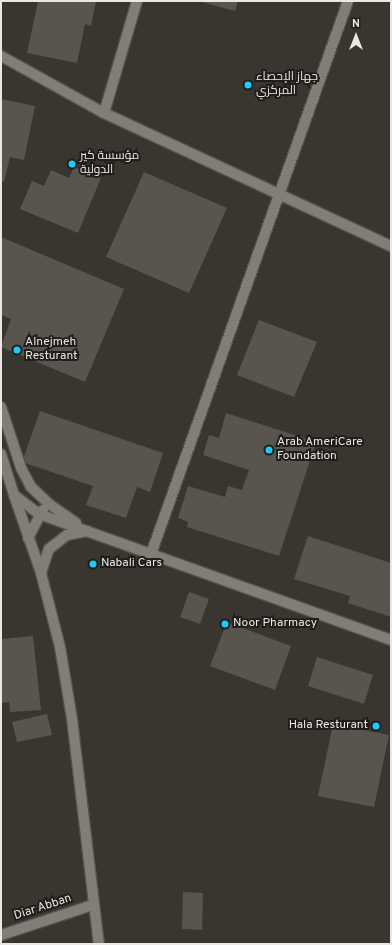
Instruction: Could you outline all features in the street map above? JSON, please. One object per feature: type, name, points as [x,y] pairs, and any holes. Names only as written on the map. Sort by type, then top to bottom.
[{"type":"street","points":[[104,113],[137,1]]},
{"type":"street","points":[[151,554],[348,1]]},
{"type":"street","points":[[1,56],[104,113],[391,246]]},
{"type":"street","points":[[1,407],[21,468],[31,487],[49,504],[88,531]]},
{"type":"street","points":[[1,454],[41,573],[60,647],[72,719],[93,905],[99,944]]},
{"type":"street","points":[[14,495],[39,514],[391,640]]},
{"type":"street","points":[[28,538],[39,514],[49,504]]},
{"type":"street","points":[[41,573],[49,549],[67,535],[88,531]]},
{"type":"street","name":"Diar Abban","points":[[1,935],[93,905]]},
{"type":"building","points":[[38,1],[96,1],[91,26],[85,24],[77,63],[27,53]]},
{"type":"building","points":[[198,1],[238,1],[235,11]]},
{"type":"building","points":[[1,99],[35,106],[24,160],[10,157],[4,182],[1,181]]},
{"type":"building","points":[[74,167],[101,178],[78,233],[20,209],[32,181],[44,186],[51,170],[69,178]]},
{"type":"building","points":[[144,172],[227,208],[189,293],[106,257]]},
{"type":"building","points":[[1,237],[124,289],[85,382],[1,347],[11,319],[1,315]]},
{"type":"building","points":[[259,320],[317,342],[294,397],[237,375]]},
{"type":"building","points":[[40,411],[163,453],[150,492],[137,487],[126,518],[86,505],[93,486],[22,462]]},
{"type":"building","points":[[226,413],[316,442],[279,556],[187,527],[188,522],[178,518],[188,486],[225,497],[228,486],[242,490],[249,470],[203,455],[209,435],[219,438]]},
{"type":"building","points":[[308,536],[391,563],[391,617],[348,603],[350,596],[294,579]]},
{"type":"building","points":[[189,592],[209,599],[200,624],[180,617]]},
{"type":"building","points":[[227,622],[291,646],[275,690],[210,666]]},
{"type":"building","points":[[33,636],[41,710],[10,712],[9,702],[1,703],[1,639]]},
{"type":"building","points":[[317,657],[373,675],[364,704],[308,686]]},
{"type":"building","points":[[47,714],[52,735],[17,742],[12,722]]},
{"type":"building","points":[[333,724],[389,735],[374,807],[318,796]]},
{"type":"building","points":[[183,892],[203,893],[202,930],[182,929]]},
{"type":"place","name":"جهاز الإحصاء المركزي","points":[[248,85]]},
{"type":"place","name":"مؤسسة كير الدولية","points":[[72,164]]},
{"type":"place","name":"Alnejmeh Resturant","points":[[17,350]]},
{"type":"place","name":"Arab AmeriCare Foundation","points":[[269,450]]},
{"type":"place","name":"Nabali Cars","points":[[93,564]]},
{"type":"place","name":"Noor Pharmacy","points":[[225,624]]},
{"type":"place","name":"Hala Resturant","points":[[376,726]]}]
